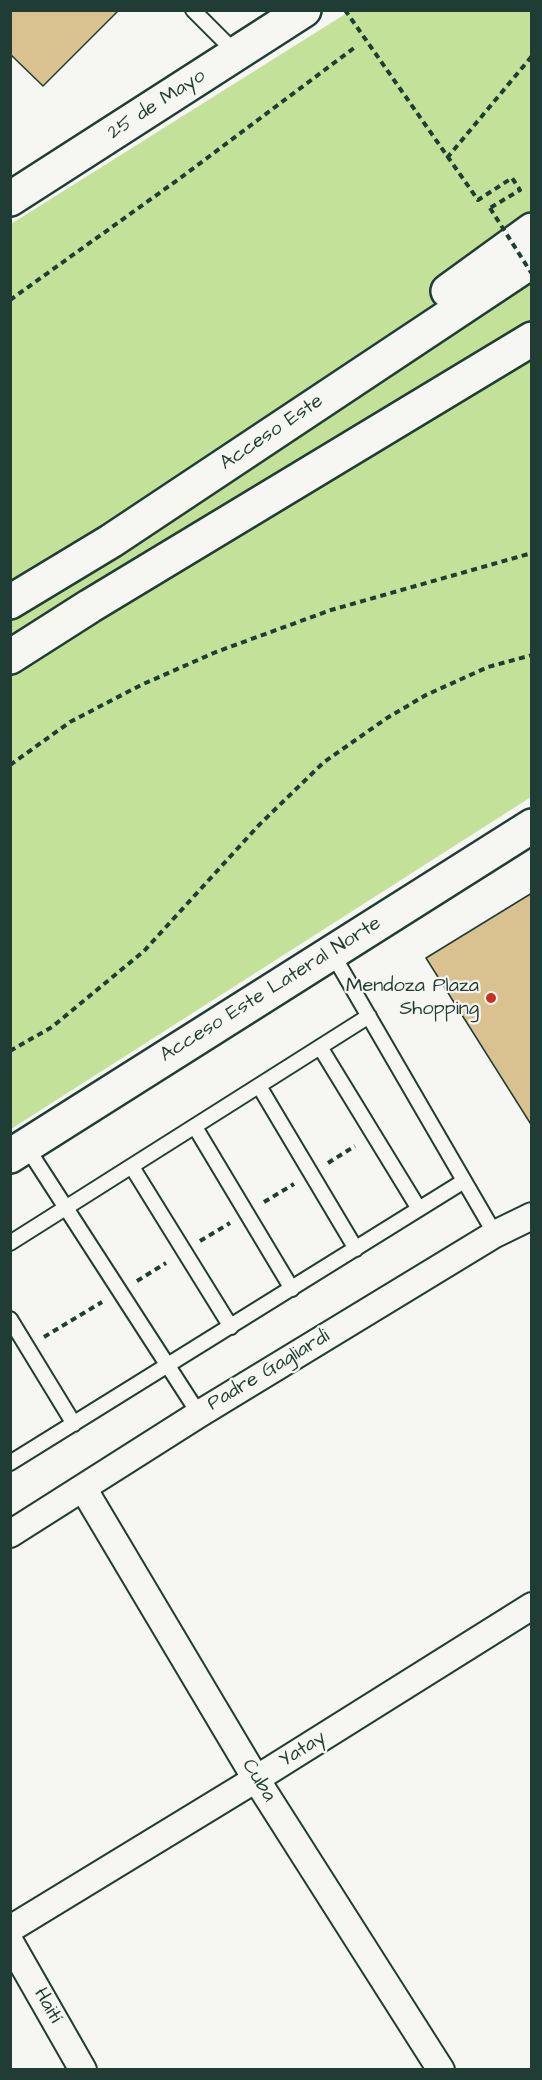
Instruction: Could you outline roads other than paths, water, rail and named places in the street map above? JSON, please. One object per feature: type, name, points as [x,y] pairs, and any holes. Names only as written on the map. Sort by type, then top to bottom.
[{"type":"main road","name":"25 de Mayo","points":[[10,199],[302,11]]},
{"type":"main road","points":[[111,541],[277,415],[531,230]]},
{"type":"main road","name":"Acceso Este","points":[[10,602],[111,541],[531,261]]},
{"type":"main road","points":[[10,657],[90,606],[531,339]]},
{"type":"main road","points":[[279,493],[467,402],[531,366]]},
{"type":"main road","name":"Acceso Este Lateral Norte","points":[[16,1143],[331,952],[531,826]]},
{"type":"street","name":"Padre Gagliardi","points":[[10,1534],[199,1414],[495,1234],[531,1216]]},
{"type":"street","name":"Cuba","points":[[83,1488],[256,1779],[441,2070]]},
{"type":"street","name":"Yatay","points":[[10,1929],[256,1779],[531,1606]]},
{"type":"street","name":"Haití","points":[[10,1942],[83,2070]]},
{"type":"lane","points":[[193,10],[236,54]]},
{"type":"lane","points":[[331,952],[495,1234]]},
{"type":"lane","points":[[10,1243],[369,1016]]},
{"type":"lane","points":[[320,1047],[419,1209]]},
{"type":"lane","points":[[259,1086],[356,1249]]},
{"type":"lane","points":[[195,1127],[292,1289]]},
{"type":"lane","points":[[16,1143],[66,1209],[199,1414]]},
{"type":"lane","points":[[132,1167],[231,1327]]},
{"type":"lane","points":[[10,1463],[169,1367],[464,1181]]},
{"type":"lane","points":[[10,1319],[74,1424]]},
{"type":"place","name":"Mendoza Plaza Shopping","points":[[491,998]]}]
